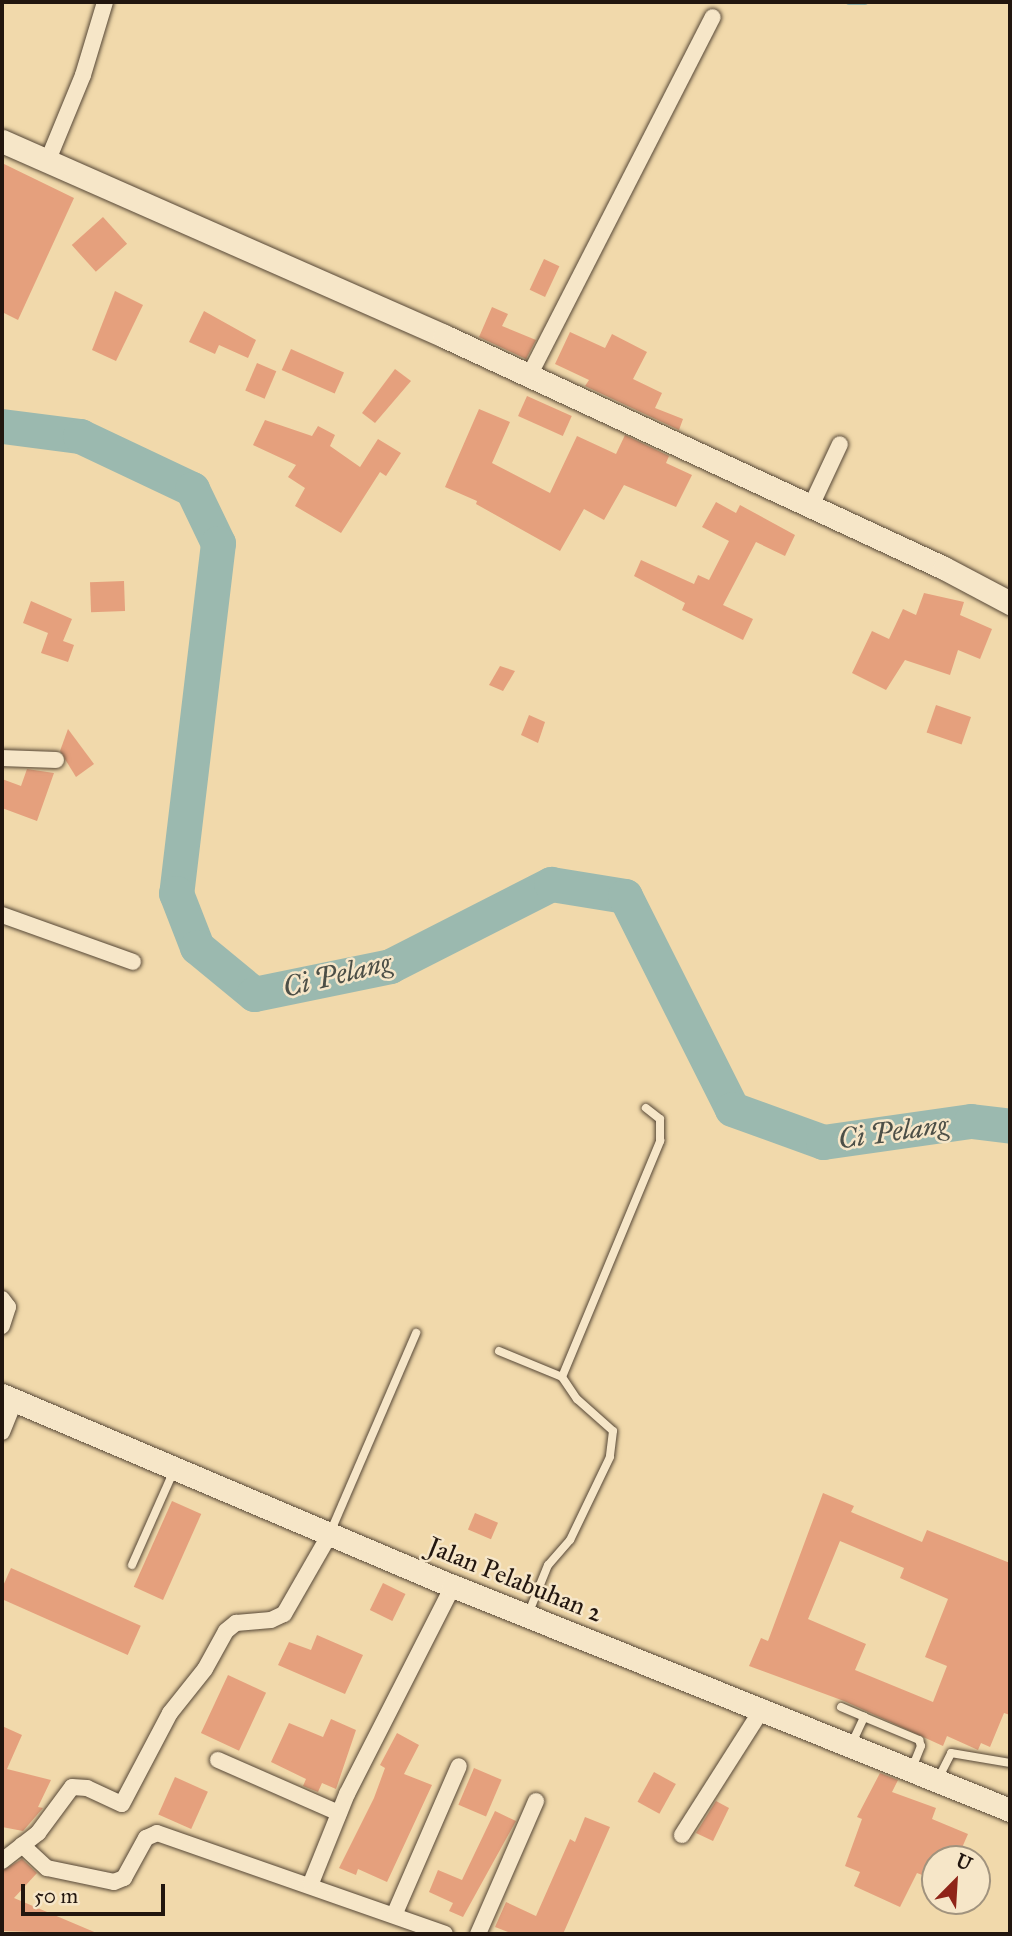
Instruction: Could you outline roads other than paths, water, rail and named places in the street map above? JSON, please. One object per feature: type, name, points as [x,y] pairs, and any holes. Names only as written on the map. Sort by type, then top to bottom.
[{"type":"street","points":[[48,160],[83,75],[105,2]]},
{"type":"street","points":[[529,376],[713,17]]},
{"type":"street","points":[[2,141],[529,376],[811,506],[1010,603]]},
{"type":"street","points":[[811,506],[840,444]]},
{"type":"street","points":[[2,758],[56,760]]},
{"type":"street","points":[[2,915],[133,962]]},
{"type":"street","points":[[2,1299],[8,1307],[2,1326]]},
{"type":"street","points":[[2,1432],[8,1397]]},
{"type":"street","name":"Jalan Pelabuhan 2","points":[[8,1397],[453,1586],[852,1743],[1010,1810]]},
{"type":"street","points":[[2,1861],[51,1820],[72,1787],[87,1787],[122,1804],[170,1713],[205,1669],[226,1630],[236,1623],[271,1620],[284,1614],[330,1534]]},
{"type":"street","points":[[310,1884],[339,1813],[453,1586]]},
{"type":"street","points":[[682,1835],[763,1708]]},
{"type":"street","points":[[218,1760],[339,1813]]},
{"type":"street","points":[[395,1913],[459,1766]]},
{"type":"street","points":[[478,1934],[536,1801]]},
{"type":"street","points":[[22,1845],[47,1868],[114,1882],[124,1878],[146,1838],[157,1833],[395,1913],[445,1934]]},
{"type":"lane","points":[[562,1377],[660,1141],[660,1119],[646,1108]]},
{"type":"lane","points":[[330,1534],[416,1333]]},
{"type":"lane","points":[[499,1351],[562,1377],[577,1399],[606,1420],[613,1431],[613,1446],[570,1540],[548,1565],[527,1616]]},
{"type":"lane","points":[[132,1565],[175,1467]]},
{"type":"lane","points":[[841,1707],[919,1741],[921,1746],[912,1768]]},
{"type":"lane","points":[[852,1743],[864,1717]]},
{"type":"lane","points":[[938,1779],[951,1753],[1010,1763]]},
{"type":"waterway","points":[[849,2],[865,2]]},
{"type":"waterway","name":"Ci Pelang","points":[[2,426],[80,436],[192,489],[218,543],[176,893],[197,947],[254,994],[390,966],[551,884],[625,896],[732,1109],[823,1142],[971,1121],[1010,1126]]}]
